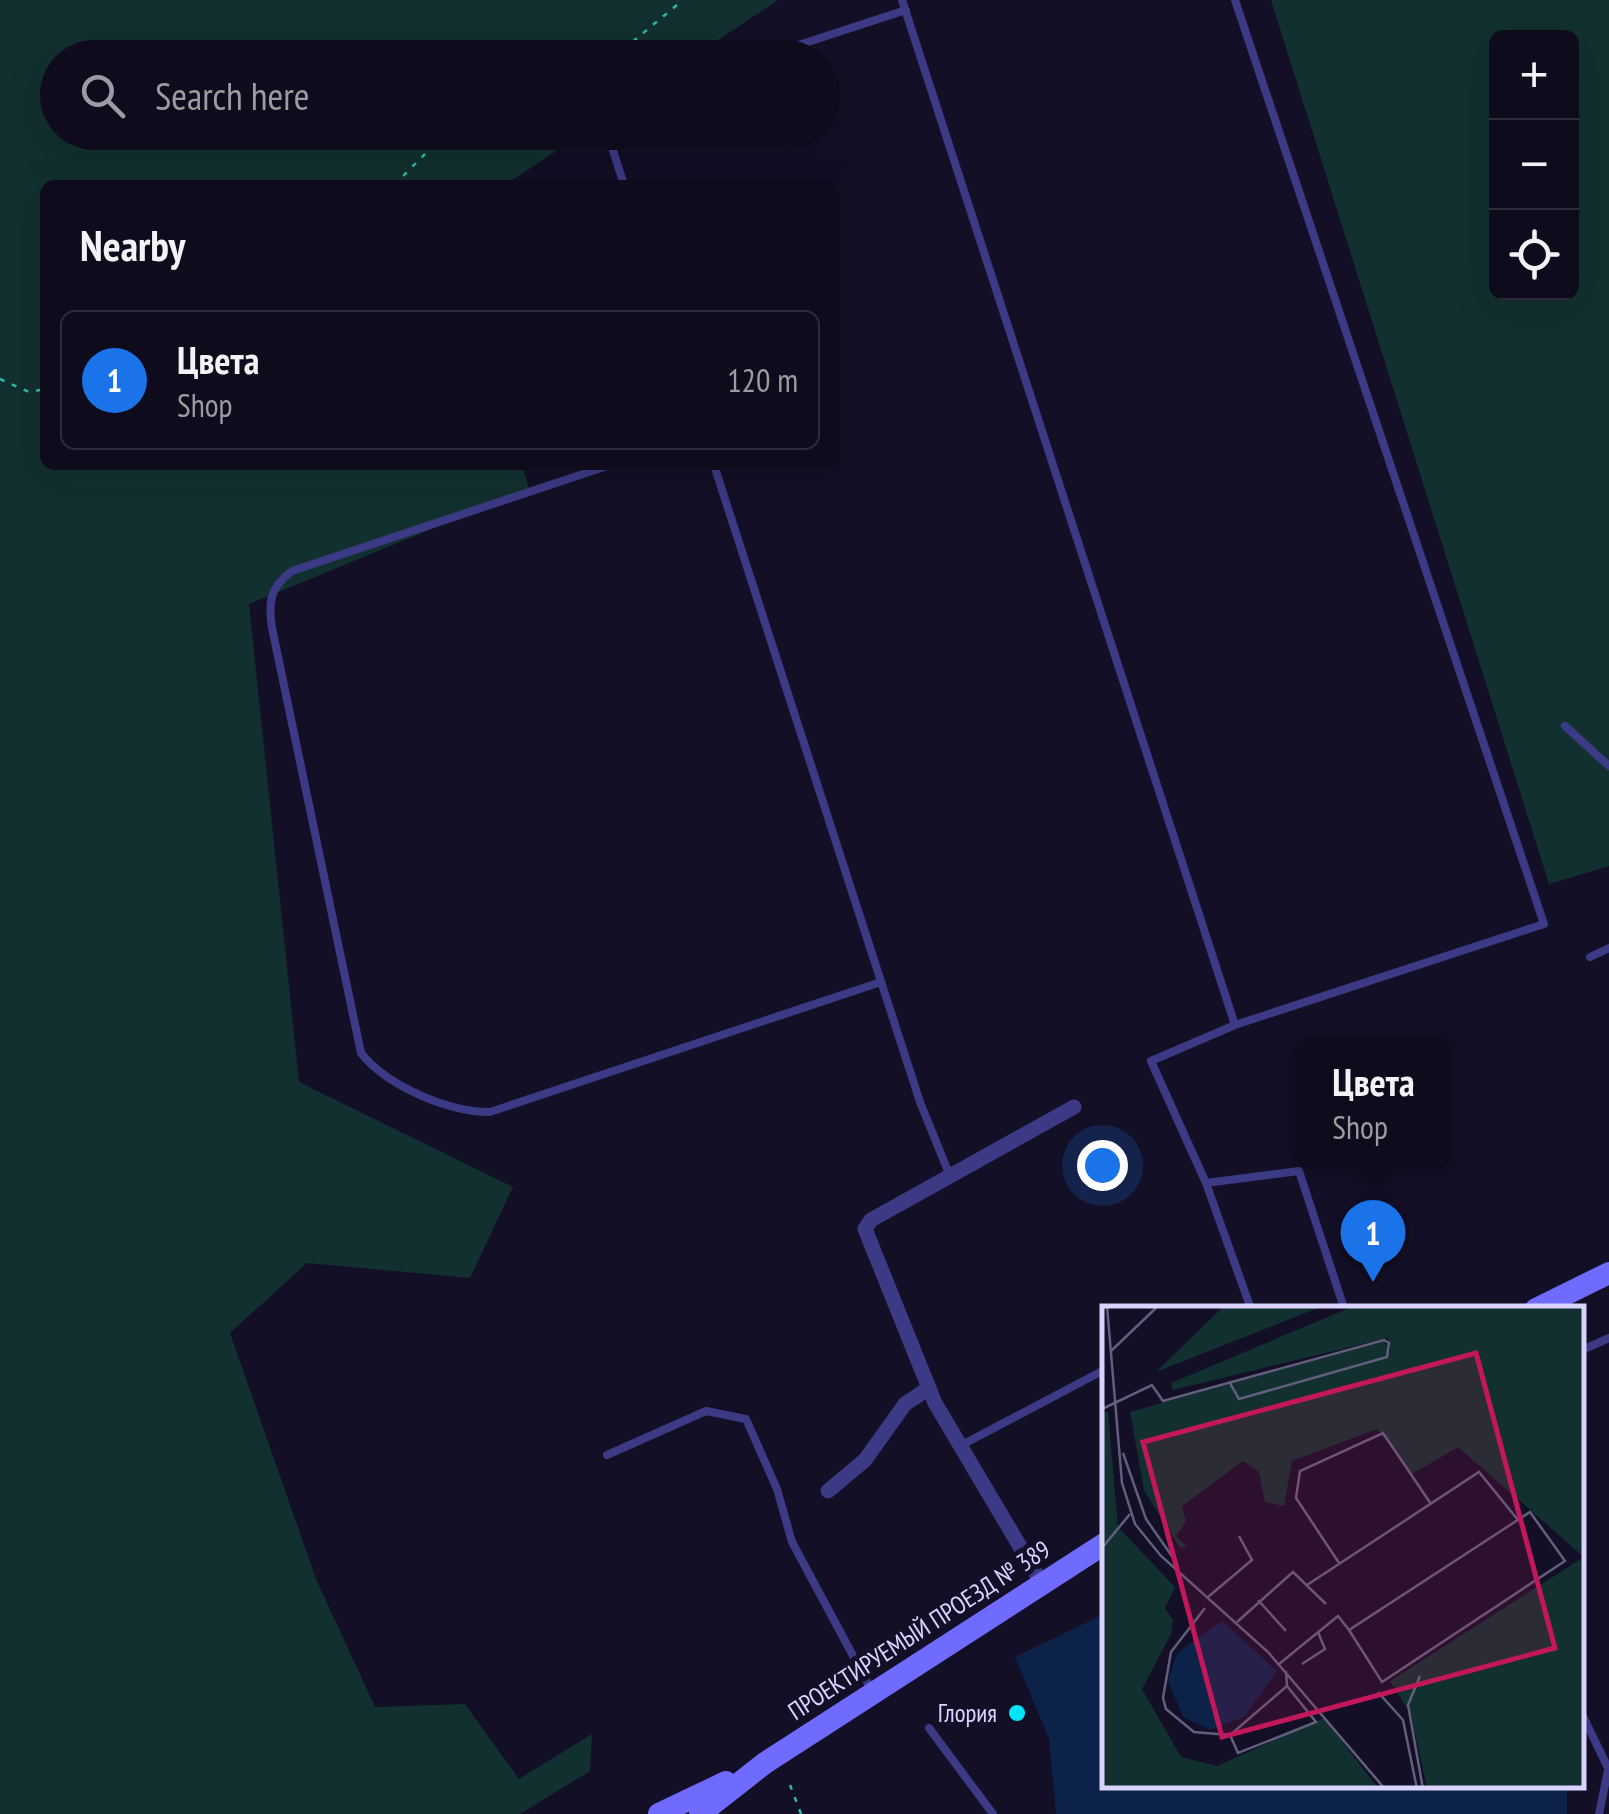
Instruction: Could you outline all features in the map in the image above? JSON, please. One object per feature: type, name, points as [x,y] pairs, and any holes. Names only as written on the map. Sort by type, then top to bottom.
[{"type":"main road","points":[[1542,1306],[1609,1273]]},
{"type":"main road","name":"ПРОЕКТИРУЕМЫЙ ПРОЕЗД № 389","points":[[658,1814],[765,1762],[1102,1545]]},
{"type":"main road","name":"ПРОЕКТИРУЕМЫЙ ПРОЕЗД № 389","points":[[700,1814],[765,1762]]},
{"type":"street","points":[[1041,1582],[958,1447],[929,1388],[865,1229],[871,1220],[1074,1107]]},
{"type":"street","points":[[828,1491],[865,1460],[905,1404],[929,1388]]},
{"type":"lane","points":[[902,0],[1235,1025]]},
{"type":"lane","points":[[1235,0],[1544,924],[1235,1025],[1150,1061],[1206,1184],[1250,1306]]},
{"type":"lane","points":[[814,40],[906,10]]},
{"type":"lane","points":[[613,150],[622,180]]},
{"type":"lane","points":[[595,470],[292,572],[276,583],[268,604],[272,628],[361,1054],[371,1066],[447,1106],[464,1112],[490,1112],[881,982]]},
{"type":"lane","points":[[716,470],[881,982],[950,1176]]},
{"type":"lane","points":[[1565,726],[1609,766]]},
{"type":"lane","points":[[1590,957],[1609,948]]},
{"type":"lane","points":[[1206,1184],[1299,1171],[1343,1306]]},
{"type":"lane","points":[[1584,1349],[1609,1338]]},
{"type":"lane","points":[[958,1447],[1102,1371]]},
{"type":"lane","points":[[607,1456],[706,1411],[746,1419],[778,1488],[792,1542],[874,1694]]},
{"type":"lane","points":[[1584,1718],[1609,1770],[1599,1814]]},
{"type":"lane","points":[[929,1728],[994,1814]]},
{"type":"path","points":[[635,40],[683,0]]},
{"type":"path","points":[[399,180],[429,150]]},
{"type":"path","points":[[0,379],[29,392],[40,390]]},
{"type":"path","points":[[790,1785],[801,1814]]},
{"type":"green space","points":[[0,0],[778,0],[718,40],[40,40],[40,150],[558,150],[512,180],[40,180],[40,470],[523,470],[529,489],[249,604],[299,1082],[513,1187],[470,1278],[307,1263],[230,1333],[316,1579],[375,1707],[465,1704],[519,1779],[592,1734],[590,1771],[520,1814],[0,1814]]},
{"type":"green space","points":[[1271,0],[1609,0],[1609,866],[1549,884]]},
{"type":"water","points":[[1102,1615],[1102,1789],[1567,1789],[1567,1814],[1056,1814],[1049,1739],[1015,1657]]},
{"type":"place","name":"Цвета","points":[[1373,1282]]},
{"type":"place","name":"Глория","points":[[1017,1713]]}]
